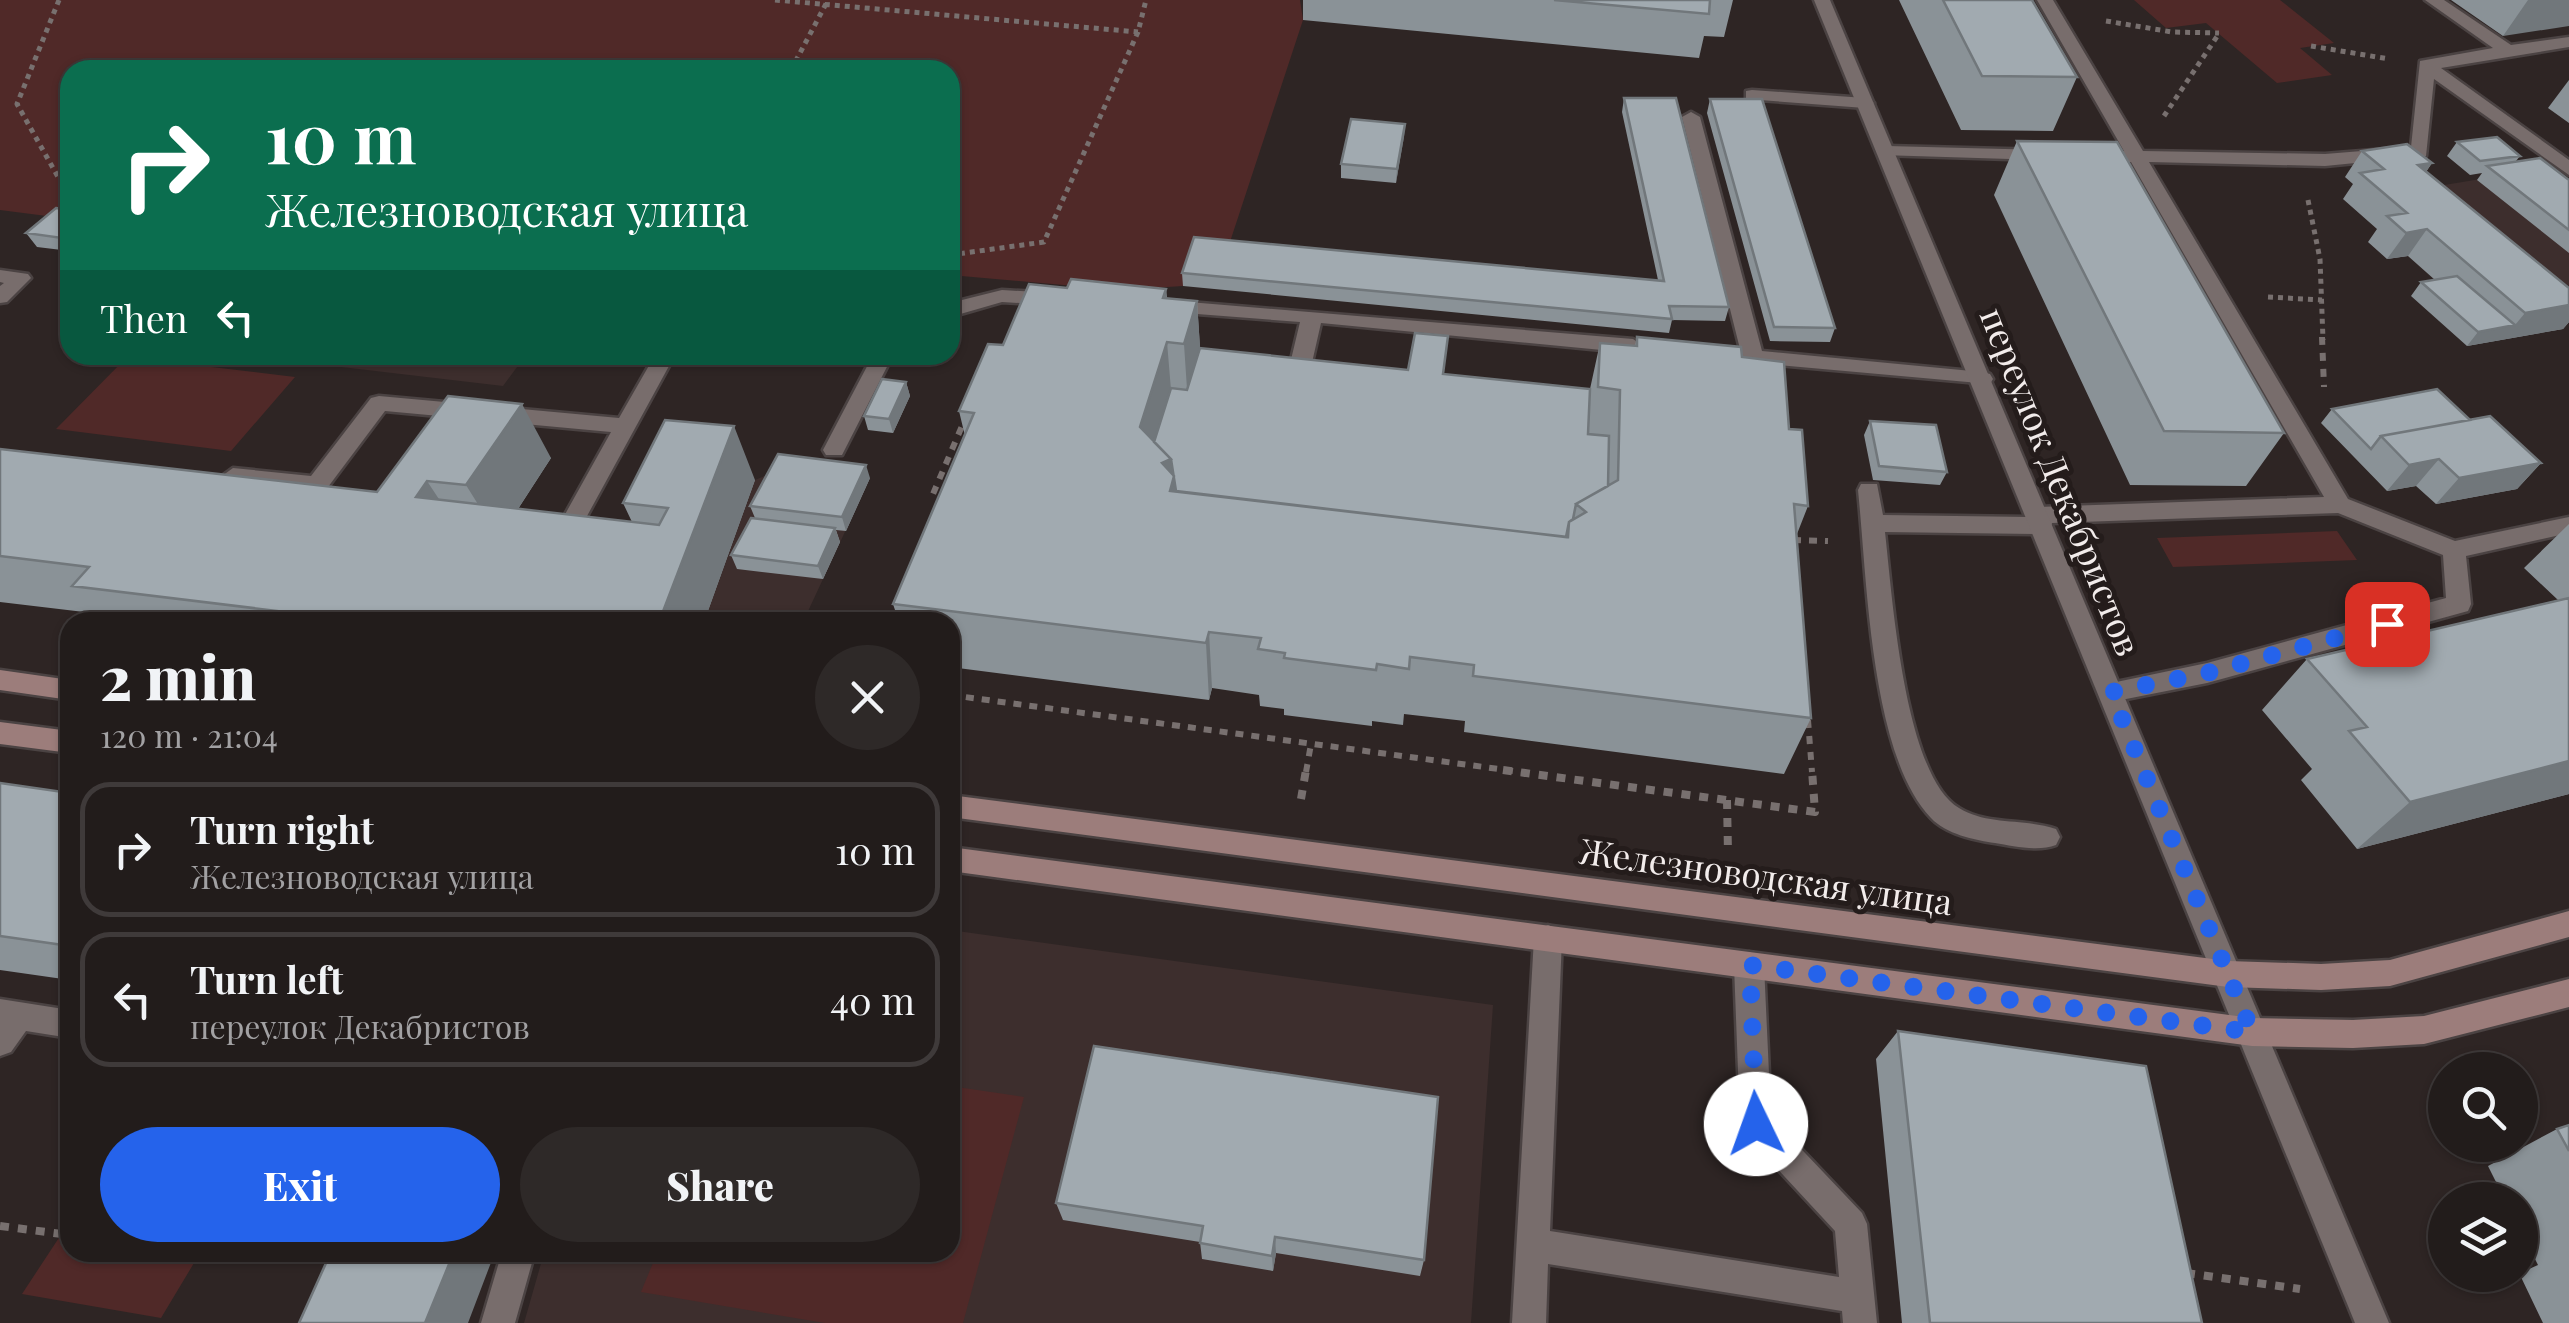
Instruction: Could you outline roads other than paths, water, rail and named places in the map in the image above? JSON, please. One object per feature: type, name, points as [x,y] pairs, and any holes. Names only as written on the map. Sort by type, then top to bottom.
[{"type":"street","name":"переулок Декабристов","points":[[1822,0],[2372,1323]]},
{"type":"street","points":[[2432,0],[2508,52]]},
{"type":"street","points":[[2049,6],[2340,505]]},
{"type":"street","points":[[2426,65],[2569,42]]},
{"type":"street","points":[[1887,152],[2299,160],[2420,152],[2426,65]]},
{"type":"street","points":[[2426,65],[2569,169]]},
{"type":"street","points":[[1752,95],[1865,103]]},
{"type":"street","points":[[1691,117],[1754,358]]},
{"type":"street","points":[[2401,154],[2428,175]]},
{"type":"street","points":[[0,276],[21,278],[0,298]]},
{"type":"street","points":[[960,307],[1002,296],[1079,301]]},
{"type":"street","points":[[1138,304],[1656,348]]},
{"type":"street","points":[[1290,411],[1312,316]]},
{"type":"street","points":[[1695,352],[1982,379]]},
{"type":"street","points":[[551,562],[660,365]]},
{"type":"street","points":[[834,450],[878,365]]},
{"type":"street","points":[[218,474],[316,485],[379,404],[626,426]]},
{"type":"street","points":[[1869,490],[1893,694],[1919,782],[1940,812],[1976,828],[2046,837]]},
{"type":"street","points":[[1873,522],[2040,520],[2340,505],[2454,550],[2569,525]]},
{"type":"street","points":[[2111,692],[2207,673],[2459,604],[2454,550]]},
{"type":"street","points":[[0,680],[60,689]]},
{"type":"street","points":[[0,733],[60,741]]},
{"type":"street","name":"Железноводская улица","points":[[960,807],[2228,974],[2321,977],[2390,973],[2569,924]]},
{"type":"street","points":[[960,860],[2252,1032],[2352,1034],[2424,1030],[2569,993]]},
{"type":"street","points":[[1529,1323],[1548,938]]},
{"type":"street","points":[[1533,1245],[1859,1310],[1852,1224],[1756,1124],[1750,965]]},
{"type":"street","points":[[0,1042],[9,1014],[60,1022]]},
{"type":"street","points":[[498,1323],[516,1262]]}]
